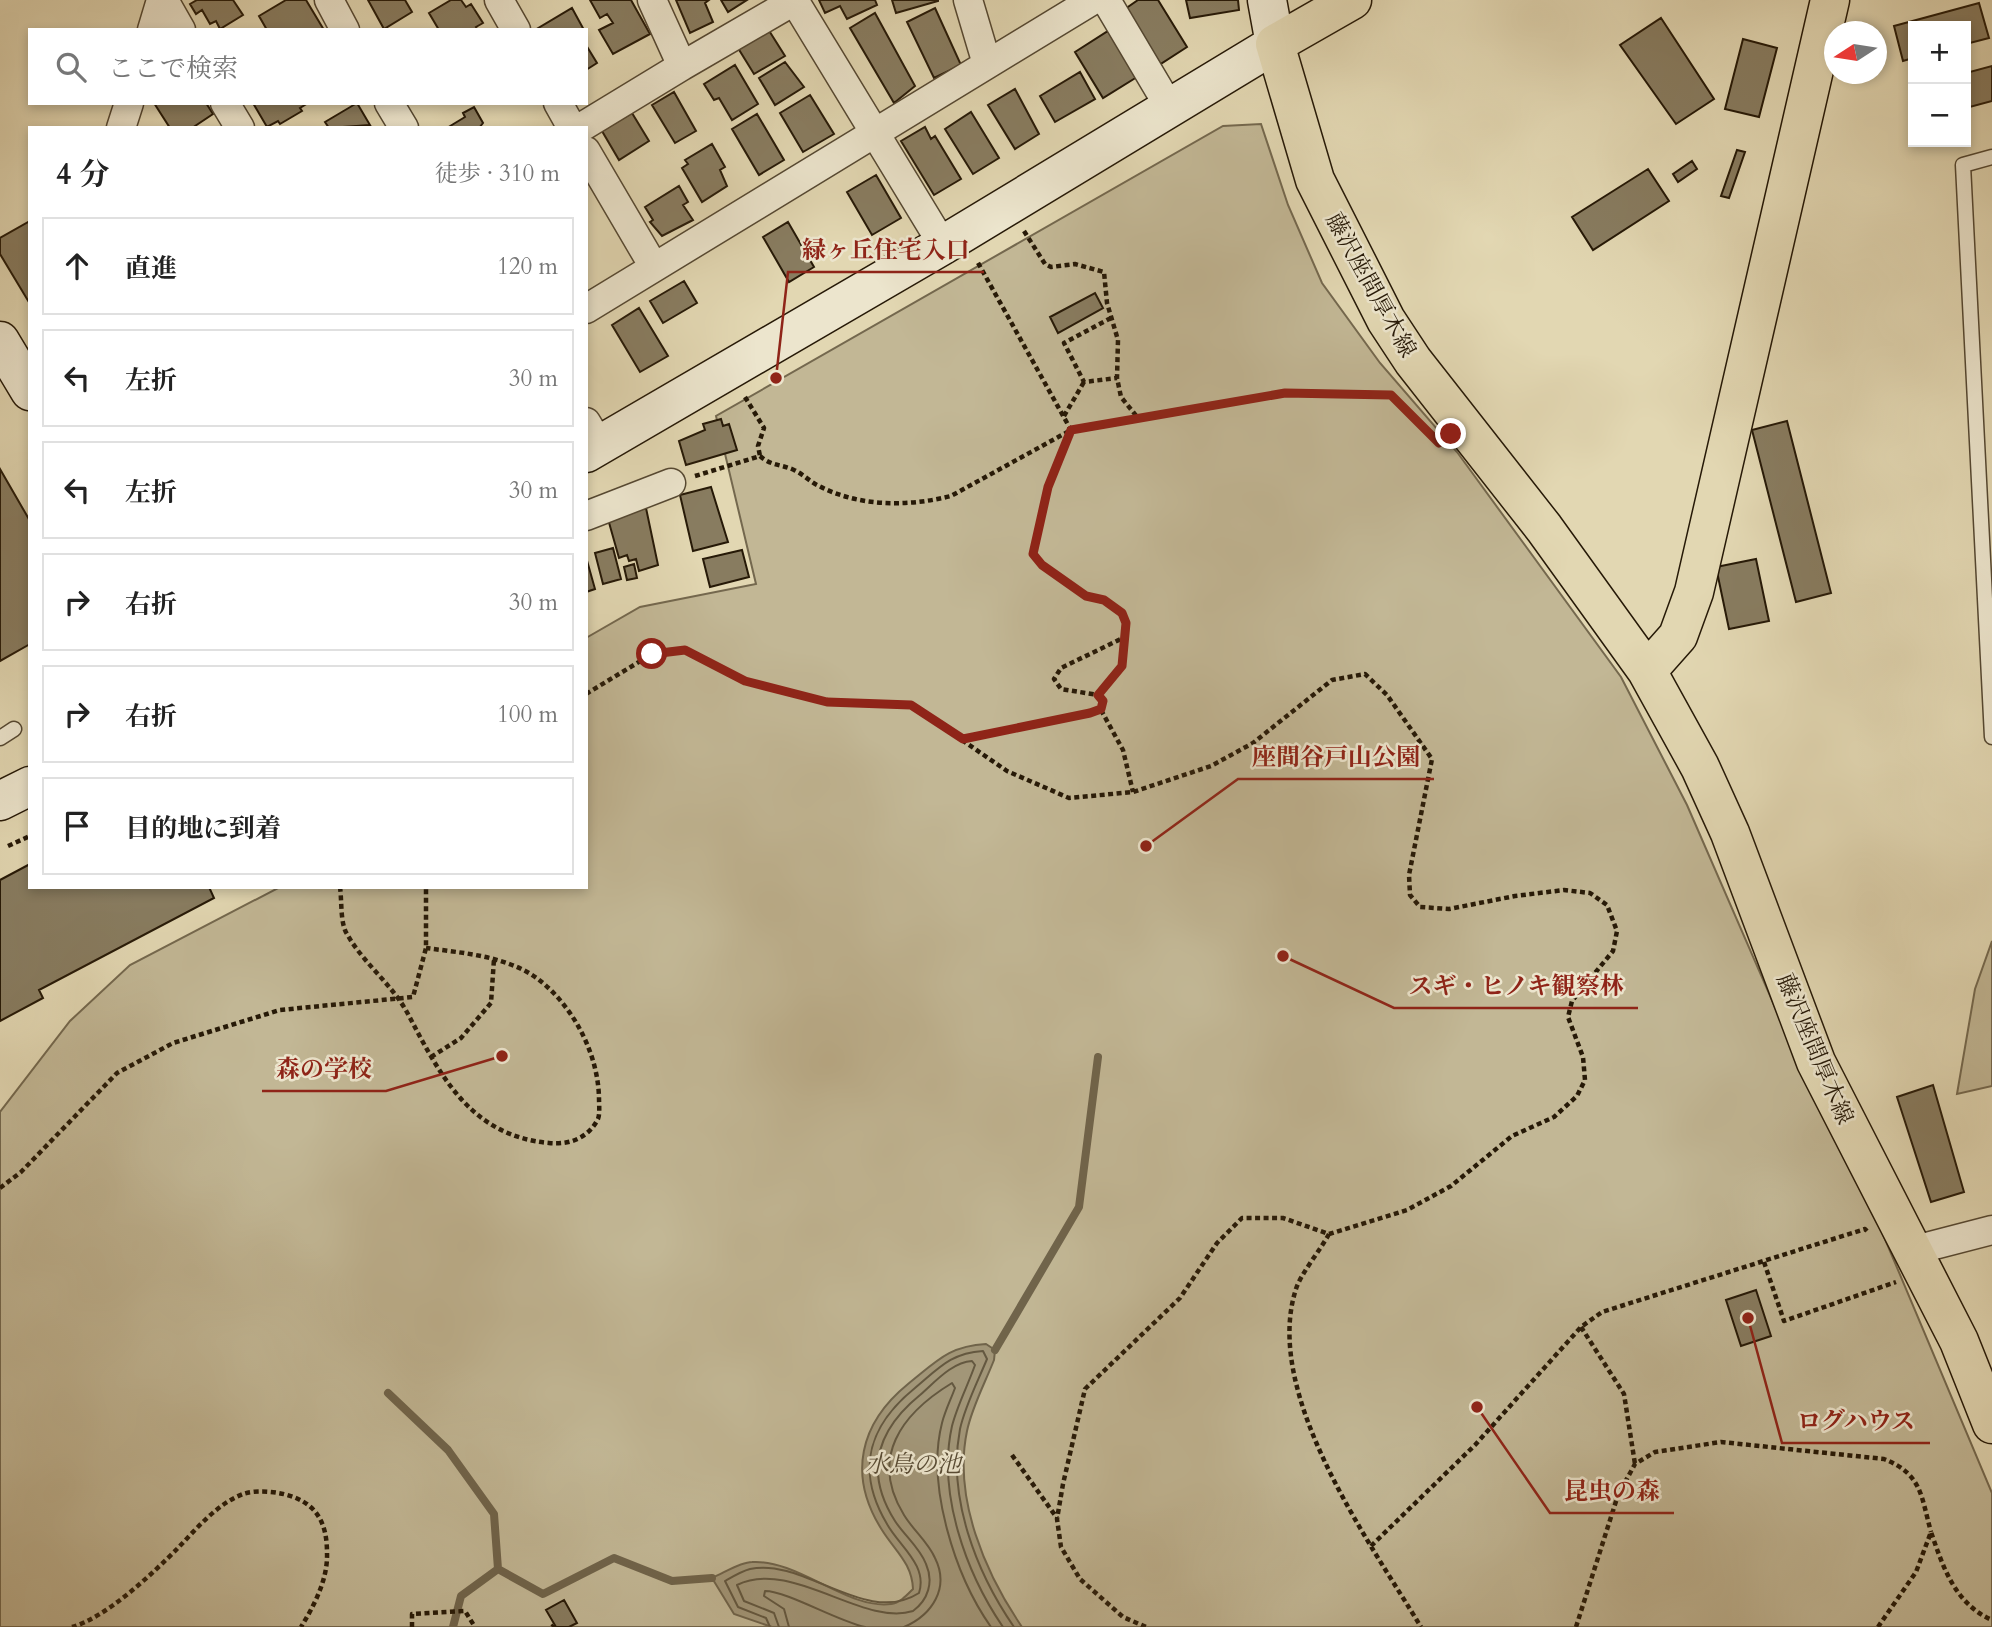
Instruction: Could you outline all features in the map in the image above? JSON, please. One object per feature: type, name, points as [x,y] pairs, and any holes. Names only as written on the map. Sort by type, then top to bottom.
[{"type":"main road","points":[[1275,44],[1352,0]]},
{"type":"main road","points":[[1647,671],[1678,636],[1694,592],[1830,0]]},
{"type":"main road","name":"藤沢座間厚木線","points":[[1275,44],[1315,180],[1386,320],[1413,360],[1544,528],[1647,671],[1700,766],[1730,834],[1816,1062],[1959,1341],[1992,1424]]},
{"type":"street","points":[[153,28],[162,0]]},
{"type":"street","points":[[162,0],[180,28]]},
{"type":"street","points":[[329,0],[344,28]]},
{"type":"street","points":[[499,0],[515,28]]},
{"type":"street","points":[[652,0],[682,66]]},
{"type":"street","points":[[583,126],[794,0],[874,134],[958,250]]},
{"type":"street","points":[[968,0],[987,64]]},
{"type":"street","points":[[588,308],[1093,0]]},
{"type":"street","points":[[1106,0],[1170,108]]},
{"type":"street","points":[[591,440],[958,250],[1170,108],[1275,44],[1267,0]]},
{"type":"street","points":[[122,126],[128,105]]},
{"type":"street","points":[[226,105],[239,126]]},
{"type":"street","points":[[390,105],[403,126]]},
{"type":"street","points":[[559,105],[571,126]]},
{"type":"street","points":[[588,155],[654,267]]},
{"type":"street","points":[[0,341],[28,388]]},
{"type":"street","points":[[588,515],[671,483]]},
{"type":"street","points":[[0,801],[28,787]]},
{"type":"street","points":[[1913,1254],[1992,1230]]},
{"type":"lane","points":[[1992,157],[1963,165],[1992,737]]},
{"type":"lane","points":[[0,738],[14,729]]},
{"type":"path","points":[[1021,227],[1045,264],[1051,267],[1075,264],[1104,272],[1111,318],[1118,340],[1117,378],[1121,397],[1139,418]]},
{"type":"path","points":[[958,250],[1071,430],[1048,487],[1033,554],[1042,565],[1086,596],[1104,600],[1122,613],[1126,623],[1122,666],[1098,695]]},
{"type":"path","points":[[1084,382],[1064,343],[1111,318]]},
{"type":"path","points":[[1084,382],[1117,378]]},
{"type":"path","points":[[1064,416],[1084,382]]},
{"type":"path","points":[[740,388],[764,428],[758,446],[760,456],[767,462],[793,470],[845,498],[881,504],[931,501],[951,496],[1071,430],[1285,393],[1391,395],[1420,424]]},
{"type":"path","points":[[671,483],[760,456]]},
{"type":"path","points":[[1125,637],[1061,668],[1054,679],[1061,689],[1098,695],[1103,701],[1101,709],[1123,750],[1133,792]]},
{"type":"path","points":[[588,693],[652,654],[685,650],[745,681],[827,702],[911,705],[1007,771],[1069,798],[1133,792],[1211,766],[1253,743],[1332,680],[1365,674],[1387,695],[1432,759],[1409,875],[1410,895],[1419,906],[1449,909],[1514,896],[1564,890],[1590,893],[1607,905],[1616,931],[1613,951],[1572,1000],[1568,1017],[1583,1058],[1585,1080],[1577,1096],[1554,1117],[1511,1136],[1451,1186],[1407,1210],[1329,1234],[1283,1218],[1242,1218],[1217,1243],[1180,1298],[1085,1390],[1057,1519],[1061,1547],[1080,1579],[1123,1618],[1146,1627]]},
{"type":"path","points":[[963,739],[1101,709]]},
{"type":"path","points":[[8,846],[28,837]]},
{"type":"path","points":[[340,889],[345,933],[400,998],[431,1057],[460,1098],[497,1131],[532,1142],[560,1144],[583,1138],[599,1118],[599,1085],[587,1044],[569,1010],[537,978],[494,959],[426,947]]},
{"type":"path","points":[[0,1188],[21,1172],[117,1073],[173,1043],[280,1010],[413,997],[426,947],[426,889]]},
{"type":"path","points":[[431,1057],[461,1038],[491,1003],[494,959]]},
{"type":"path","points":[[1371,1546],[1475,1445],[1581,1327],[1602,1312],[1623,1303],[1866,1229],[1876,1249],[1913,1254]]},
{"type":"path","points":[[1329,1234],[1296,1287],[1289,1332],[1300,1398],[1324,1467],[1421,1627]]},
{"type":"path","points":[[1764,1262],[1784,1321],[1913,1254]]},
{"type":"path","points":[[1581,1327],[1625,1394],[1635,1464]]},
{"type":"path","points":[[1576,1627],[1618,1495],[1635,1464],[1655,1452],[1721,1442],[1884,1459],[1899,1465],[1916,1478],[1946,1577],[1964,1600],[1992,1620]]},
{"type":"path","points":[[1012,1455],[1057,1519]]},
{"type":"path","points":[[72,1627],[87,1623],[143,1580],[206,1517],[244,1494],[283,1493],[305,1502],[325,1523],[328,1556],[317,1602],[300,1627]]},
{"type":"path","points":[[1878,1627],[1916,1572],[1931,1532]]},
{"type":"path","points":[[412,1627],[412,1614],[466,1611],[475,1627]]},
{"type":"shaded area","points":[[1261,124],[1288,205],[1322,283],[1380,363],[1457,452],[1621,677],[1687,805],[1808,1083],[1882,1232],[1992,1493],[1992,1627],[0,1627],[0,1112],[70,1021],[130,965],[276,889],[588,889],[588,637],[640,607],[756,584],[716,416],[1223,126]]},
{"type":"shaded area","points":[[1992,941],[1992,1086],[1957,1094],[1975,989]]},
{"type":"water","name":"水鳥の池","points":[[986,1344],[995,1350],[994,1360],[969,1422],[964,1456],[964,1482],[975,1534],[985,1559],[1008,1606],[1022,1627],[772,1627],[734,1614],[712,1578],[747,1562],[769,1563],[787,1568],[840,1593],[875,1604],[894,1603],[913,1589],[910,1572],[871,1510],[865,1489],[862,1470],[869,1433],[892,1399],[936,1362],[953,1351]]},
{"type":"building","points":[[197,0],[233,0],[243,15],[220,28],[216,21],[210,24],[202,10],[196,14],[190,4]]},
{"type":"building","points":[[286,0],[306,0],[323,28],[266,28],[259,16]]},
{"type":"building","points":[[368,0],[405,0],[412,12],[383,28]]},
{"type":"building","points":[[451,0],[461,0],[466,7],[471,4],[483,23],[477,28],[438,28],[429,13]]},
{"type":"building","points":[[590,0],[631,0],[650,34],[613,54],[599,30],[613,23],[607,14],[600,18]]},
{"type":"building","points":[[676,0],[709,0],[705,3],[713,22],[690,33]]},
{"type":"building","points":[[721,0],[747,0],[728,12]]},
{"type":"building","points":[[819,0],[875,0],[877,5],[847,19],[840,6],[825,13]]},
{"type":"building","points":[[892,0],[938,0],[938,1],[896,13]]},
{"type":"building","points":[[1138,0],[1158,0],[1187,47],[1159,65],[1125,9]]},
{"type":"building","points":[[1186,0],[1238,0],[1239,10],[1190,18]]},
{"type":"building","points":[[1979,3],[1989,38],[1971,43],[1971,21],[1912,21]]},
{"type":"building","points":[[572,8],[583,28],[538,28]]},
{"type":"building","points":[[935,8],[961,65],[934,78],[907,22]]},
{"type":"building","points":[[875,13],[915,86],[894,103],[850,28]]},
{"type":"building","points":[[1661,18],[1714,99],[1676,124],[1620,45]]},
{"type":"building","points":[[1908,22],[1908,60],[1903,61],[1894,26]]},
{"type":"building","points":[[768,29],[785,56],[754,74],[738,48]]},
{"type":"building","points":[[1108,31],[1137,77],[1103,98],[1075,52]]},
{"type":"building","points":[[1743,39],[1777,48],[1759,117],[1725,109]]},
{"type":"building","points":[[588,48],[597,63],[588,69]]},
{"type":"building","points":[[785,62],[804,87],[775,105],[759,78]]},
{"type":"building","points":[[735,65],[758,104],[732,120],[719,98],[714,100],[704,84]]},
{"type":"building","points":[[1992,66],[1992,101],[1971,107],[1971,72]]},
{"type":"building","points":[[1080,72],[1095,99],[1055,122],[1040,96]]},
{"type":"building","points":[[1015,89],[1039,134],[1015,149],[988,105]]},
{"type":"building","points":[[674,92],[696,131],[675,143],[652,105]]},
{"type":"building","points":[[810,95],[834,134],[803,152],[780,113]]},
{"type":"building","points":[[155,105],[207,105],[213,114],[195,126],[169,126]]},
{"type":"building","points":[[254,105],[305,105],[300,108],[302,111],[280,124],[278,121],[266,126]]},
{"type":"building","points":[[358,105],[370,125],[328,126],[325,122]]},
{"type":"building","points":[[474,107],[483,123],[481,126],[450,126],[465,117],[463,113]]},
{"type":"building","points":[[971,112],[999,158],[973,174],[945,129]]},
{"type":"building","points":[[632,113],[649,141],[619,160],[602,131]]},
{"type":"building","points":[[757,114],[784,160],[759,175],[732,129]]},
{"type":"building","points":[[925,127],[931,139],[935,136],[961,179],[934,195],[901,141]]},
{"type":"building","points":[[712,144],[725,167],[720,170],[727,186],[702,202],[682,168],[688,164],[685,160]]},
{"type":"building","points":[[1737,150],[1745,152],[1729,198],[1721,196]]},
{"type":"building","points":[[1692,161],[1697,169],[1678,182],[1673,174]]},
{"type":"building","points":[[1648,169],[1669,201],[1593,250],[1572,217]]},
{"type":"building","points":[[876,175],[901,218],[872,235],[847,192]]},
{"type":"building","points":[[679,186],[688,202],[683,205],[693,220],[662,236],[650,222],[653,220],[645,207]]},
{"type":"building","points":[[28,222],[28,301],[0,254],[0,238]]},
{"type":"building","points":[[788,222],[814,267],[789,282],[763,237]]},
{"type":"building","points":[[684,281],[697,303],[663,323],[650,301]]},
{"type":"building","points":[[1095,293],[1103,308],[1058,333],[1050,317]]},
{"type":"building","points":[[639,308],[668,356],[640,372],[612,325]]},
{"type":"building","points":[[721,419],[723,426],[729,424],[737,450],[686,465],[679,441],[705,430],[703,424]]},
{"type":"building","points":[[1787,421],[1831,593],[1796,602],[1752,430]]},
{"type":"building","points":[[0,469],[28,518],[28,645],[0,661]]},
{"type":"building","points":[[711,487],[728,542],[693,551],[680,495]]},
{"type":"building","points":[[646,508],[658,565],[639,571],[636,559],[629,561],[627,555],[619,558],[608,519]]},
{"type":"building","points":[[613,548],[621,579],[603,584],[595,553]]},
{"type":"building","points":[[742,550],[749,577],[710,587],[703,559]]},
{"type":"building","points":[[1756,559],[1769,621],[1729,629],[1716,567]]},
{"type":"building","points":[[588,564],[595,589],[588,591]]},
{"type":"building","points":[[634,564],[637,578],[627,580],[624,567]]},
{"type":"building","points":[[28,865],[28,889],[210,889],[214,898],[39,990],[43,998],[0,1021],[0,880]]},
{"type":"building","points":[[1933,1085],[1964,1192],[1931,1202],[1897,1097]]},
{"type":"building","points":[[1756,1290],[1771,1336],[1741,1346],[1726,1300]]},
{"type":"building","points":[[564,1600],[577,1623],[569,1627],[556,1627],[546,1610]]},
{"type":"waterway","points":[[995,1350],[1079,1207],[1098,1057]]},
{"type":"waterway","points":[[388,1393],[448,1450],[494,1514],[498,1569]]},
{"type":"waterway","points":[[453,1627],[461,1596],[498,1569],[543,1594],[614,1558],[672,1581],[712,1578]]},
{"type":"place","name":"緑ヶ丘住宅入口","points":[[776,378]]},
{"type":"place","name":"座間谷戸山公園","points":[[1146,846]]},
{"type":"place","name":"スギ・ヒノキ観察林","points":[[1283,956]]},
{"type":"place","name":"森の学校","points":[[502,1056]]},
{"type":"place","name":"ログハウス","points":[[1748,1318]]},
{"type":"place","name":"昆虫の森","points":[[1477,1407]]},
{"type":"route","points":[[652,654],[685,650],[745,681],[827,702],[911,705],[963,739],[1090,713],[1101,709],[1103,701],[1098,695],[1122,666],[1126,623],[1122,613],[1104,600],[1086,596],[1042,565],[1033,554],[1048,487],[1071,430],[1107,426],[1285,393],[1391,395],[1439,443],[1451,434]]}]
